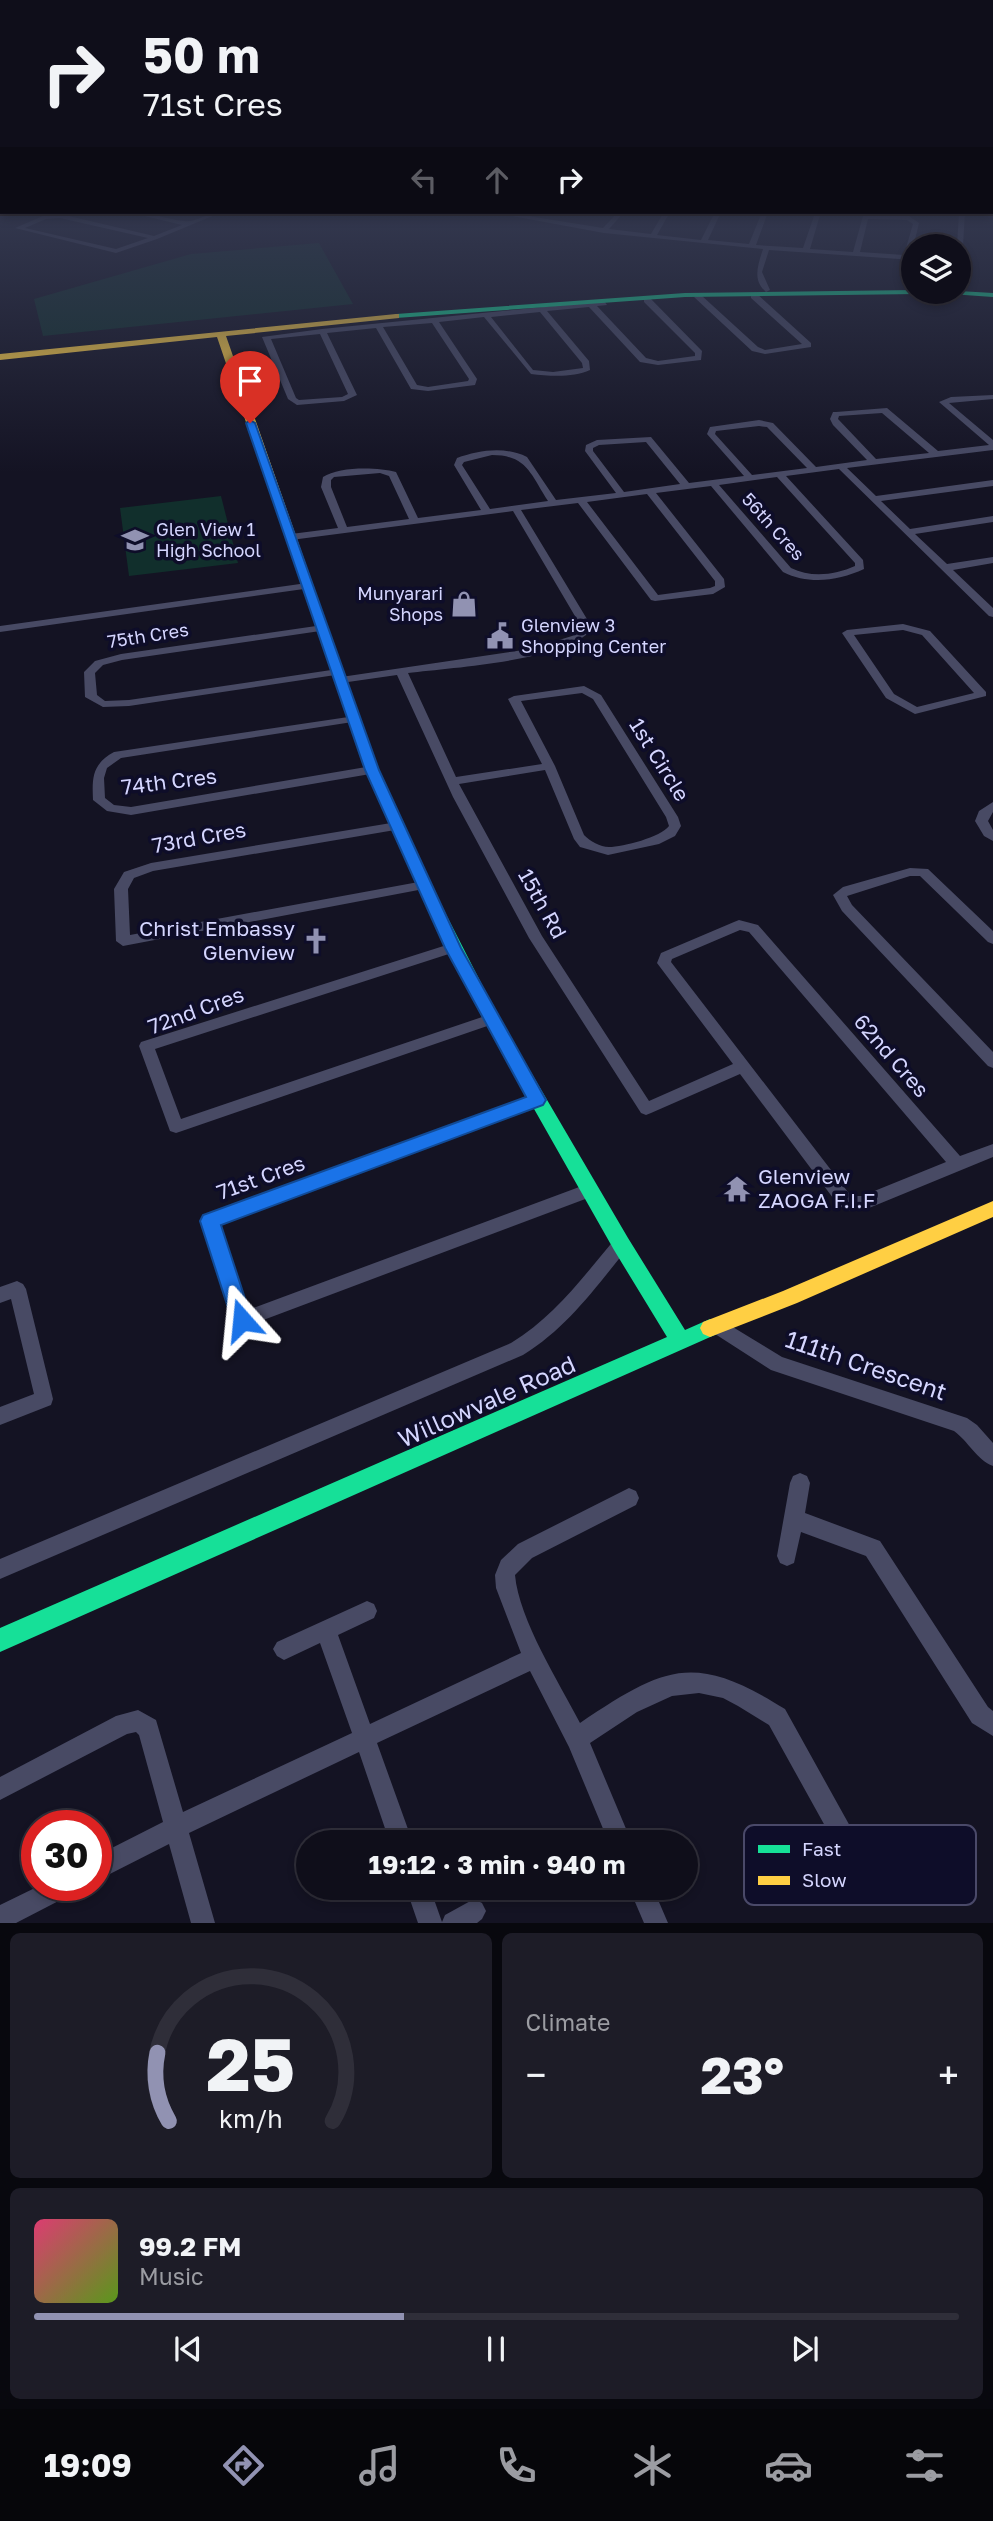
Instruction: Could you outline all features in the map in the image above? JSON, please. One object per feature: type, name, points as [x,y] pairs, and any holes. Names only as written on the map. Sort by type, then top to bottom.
[{"type":"street","points":[[0,357],[587,299],[715,294]]},
{"type":"street","points":[[322,331],[353,395],[344,399],[297,403],[292,399],[266,337],[322,331],[378,326],[486,314],[591,304],[736,294]]},
{"type":"street","points":[[698,297],[755,349],[765,352],[808,345],[759,294]]},
{"type":"street","points":[[971,294],[993,295]]},
{"type":"street","points":[[591,304],[643,359],[658,363],[698,358],[699,353],[647,300]]},
{"type":"street","points":[[486,314],[531,372],[546,375],[585,370],[586,363],[542,309]]},
{"type":"street","points":[[378,326],[414,387],[428,389],[472,383],[473,379],[434,320]]},
{"type":"street","points":[[222,335],[372,770],[397,826],[453,948],[491,1019],[621,1244],[680,1340]]},
{"type":"street","points":[[993,397],[951,398],[943,402],[993,446]]},
{"type":"street","points":[[875,463],[836,425],[836,414],[884,410],[937,455]]},
{"type":"street","points":[[751,479],[711,434],[713,429],[759,423],[771,425],[815,471]]},
{"type":"street","points":[[622,495],[589,451],[589,447],[597,443],[648,439],[687,487]]},
{"type":"street","points":[[291,537],[842,468],[993,446]]},
{"type":"street","points":[[487,512],[458,464],[460,460],[505,452],[517,454],[524,459],[554,504]]},
{"type":"street","points":[[842,468],[993,614]]},
{"type":"street","points":[[344,530],[326,487],[326,480],[332,475],[389,471],[394,474],[415,521]]},
{"type":"street","name":"56th Cres","points":[[714,484],[796,576],[806,578],[851,572],[860,567],[860,562],[780,475]]},
{"type":"street","points":[[874,499],[993,483]]},
{"type":"street","points":[[581,500],[655,598],[720,587],[720,580],[650,492]]},
{"type":"street","points":[[340,676],[401,671],[542,650],[583,636],[588,629],[516,509]]},
{"type":"street","points":[[908,532],[993,519]]},
{"type":"street","points":[[944,568],[993,560]]},
{"type":"street","points":[[0,629],[307,586]]},
{"type":"street","points":[[981,603],[993,601]]},
{"type":"street","points":[[903,627],[917,629],[926,634],[987,694],[915,711],[890,696],[847,633],[903,627]]},
{"type":"street","name":"75th Cres","points":[[323,628],[121,657],[99,663],[89,672],[91,696],[103,704],[129,703],[340,676]]},
{"type":"street","name":"15th Rd","points":[[401,671],[453,781],[536,938],[646,1109],[741,1067]]},
{"type":"street","name":"1st Circle","points":[[584,689],[597,697],[675,826],[671,833],[654,841],[608,851],[585,844],[578,836],[549,766],[514,699],[584,689]]},
{"type":"street","name":"74th Cres","points":[[355,719],[118,755],[103,762],[99,769],[99,800],[111,808],[131,811],[372,770]]},
{"type":"street","points":[[453,781],[549,766]]},
{"type":"street","points":[[993,806],[983,813],[981,821],[984,829],[993,837]]},
{"type":"street","name":"73rd Cres","points":[[397,826],[151,867],[129,875],[121,889],[123,941],[424,885]]},
{"type":"street","points":[[993,939],[923,872],[898,875],[848,890],[840,895],[847,908],[993,1062]]},
{"type":"street","name":"62nd Cres","points":[[743,924],[753,928],[958,1165],[863,1203],[850,1204],[840,1197],[741,1067],[664,959],[671,952],[743,924]]},
{"type":"street","name":"72nd Cres","points":[[453,948],[146,1046],[176,1128],[491,1019]]},
{"type":"street","name":"71st Cres","points":[[537,1100],[210,1221],[242,1320],[590,1190]]},
{"type":"street","points":[[958,1165],[993,1150]]},
{"type":"street","name":"Willowvale Road","points":[[0,1640],[432,1452],[680,1340],[993,1209]]},
{"type":"street","points":[[0,1569],[517,1349],[536,1339],[554,1322],[621,1244]]},
{"type":"street","points":[[0,1295],[17,1289],[44,1399],[0,1416]]},
{"type":"street","name":"111th Crescent","points":[[718,1326],[777,1364],[960,1424],[970,1431],[993,1457]]},
{"type":"street","points":[[787,1556],[800,1483]]},
{"type":"street","points":[[615,1830],[507,1593],[505,1576],[511,1563],[524,1550],[629,1499]]},
{"type":"street","points":[[794,1519],[873,1548],[979,1715],[993,1725]]},
{"type":"street","points":[[284,1649],[367,1611]]},
{"type":"street","points":[[326,1630],[397,1830]]},
{"type":"street","points":[[112,1861],[535,1657]]},
{"type":"street","points":[[576,1739],[636,1700],[689,1682],[724,1688],[777,1717],[837,1825]]},
{"type":"street","points":[[0,1788],[124,1724],[138,1721],[148,1728],[203,1923]]},
{"type":"street","points":[[422,1900],[430,1923]]},
{"type":"street","points":[[646,1900],[656,1923]]},
{"type":"street","points":[[0,1918],[34,1901]]},
{"type":"green space","points":[[52,294],[347,294],[353,304],[43,336],[34,299]]},
{"type":"green space","points":[[221,496],[238,563],[129,576],[120,508]]},
{"type":"traffic: fast","points":[[396,316],[685,295],[781,294]]},
{"type":"traffic: fast","points":[[971,294],[993,295]]},
{"type":"traffic: fast","points":[[319,619],[372,770],[424,885],[491,1019],[621,1244],[680,1340]]},
{"type":"traffic: fast","points":[[0,1640],[710,1328]]},
{"type":"traffic: slow","points":[[0,357],[396,316]]},
{"type":"traffic: slow","points":[[221,335],[319,619]]},
{"type":"traffic: slow","points":[[710,1328],[790,1297],[993,1209]]},
{"type":"place","name":"Glen View 1 High School","points":[[135,540]]},
{"type":"place","name":"Munyarari Shops","points":[[464,604]]},
{"type":"place","name":"Glenview 3 Shopping Center","points":[[500,636]]},
{"type":"place","name":"Christ Embassy Glenview","points":[[316,941]]},
{"type":"place","name":"Glenview ZAOGA F.I.F","points":[[737,1189]]},
{"type":"route","points":[[242,1320],[210,1221],[537,1100],[453,948],[372,770],[250,423]]}]
